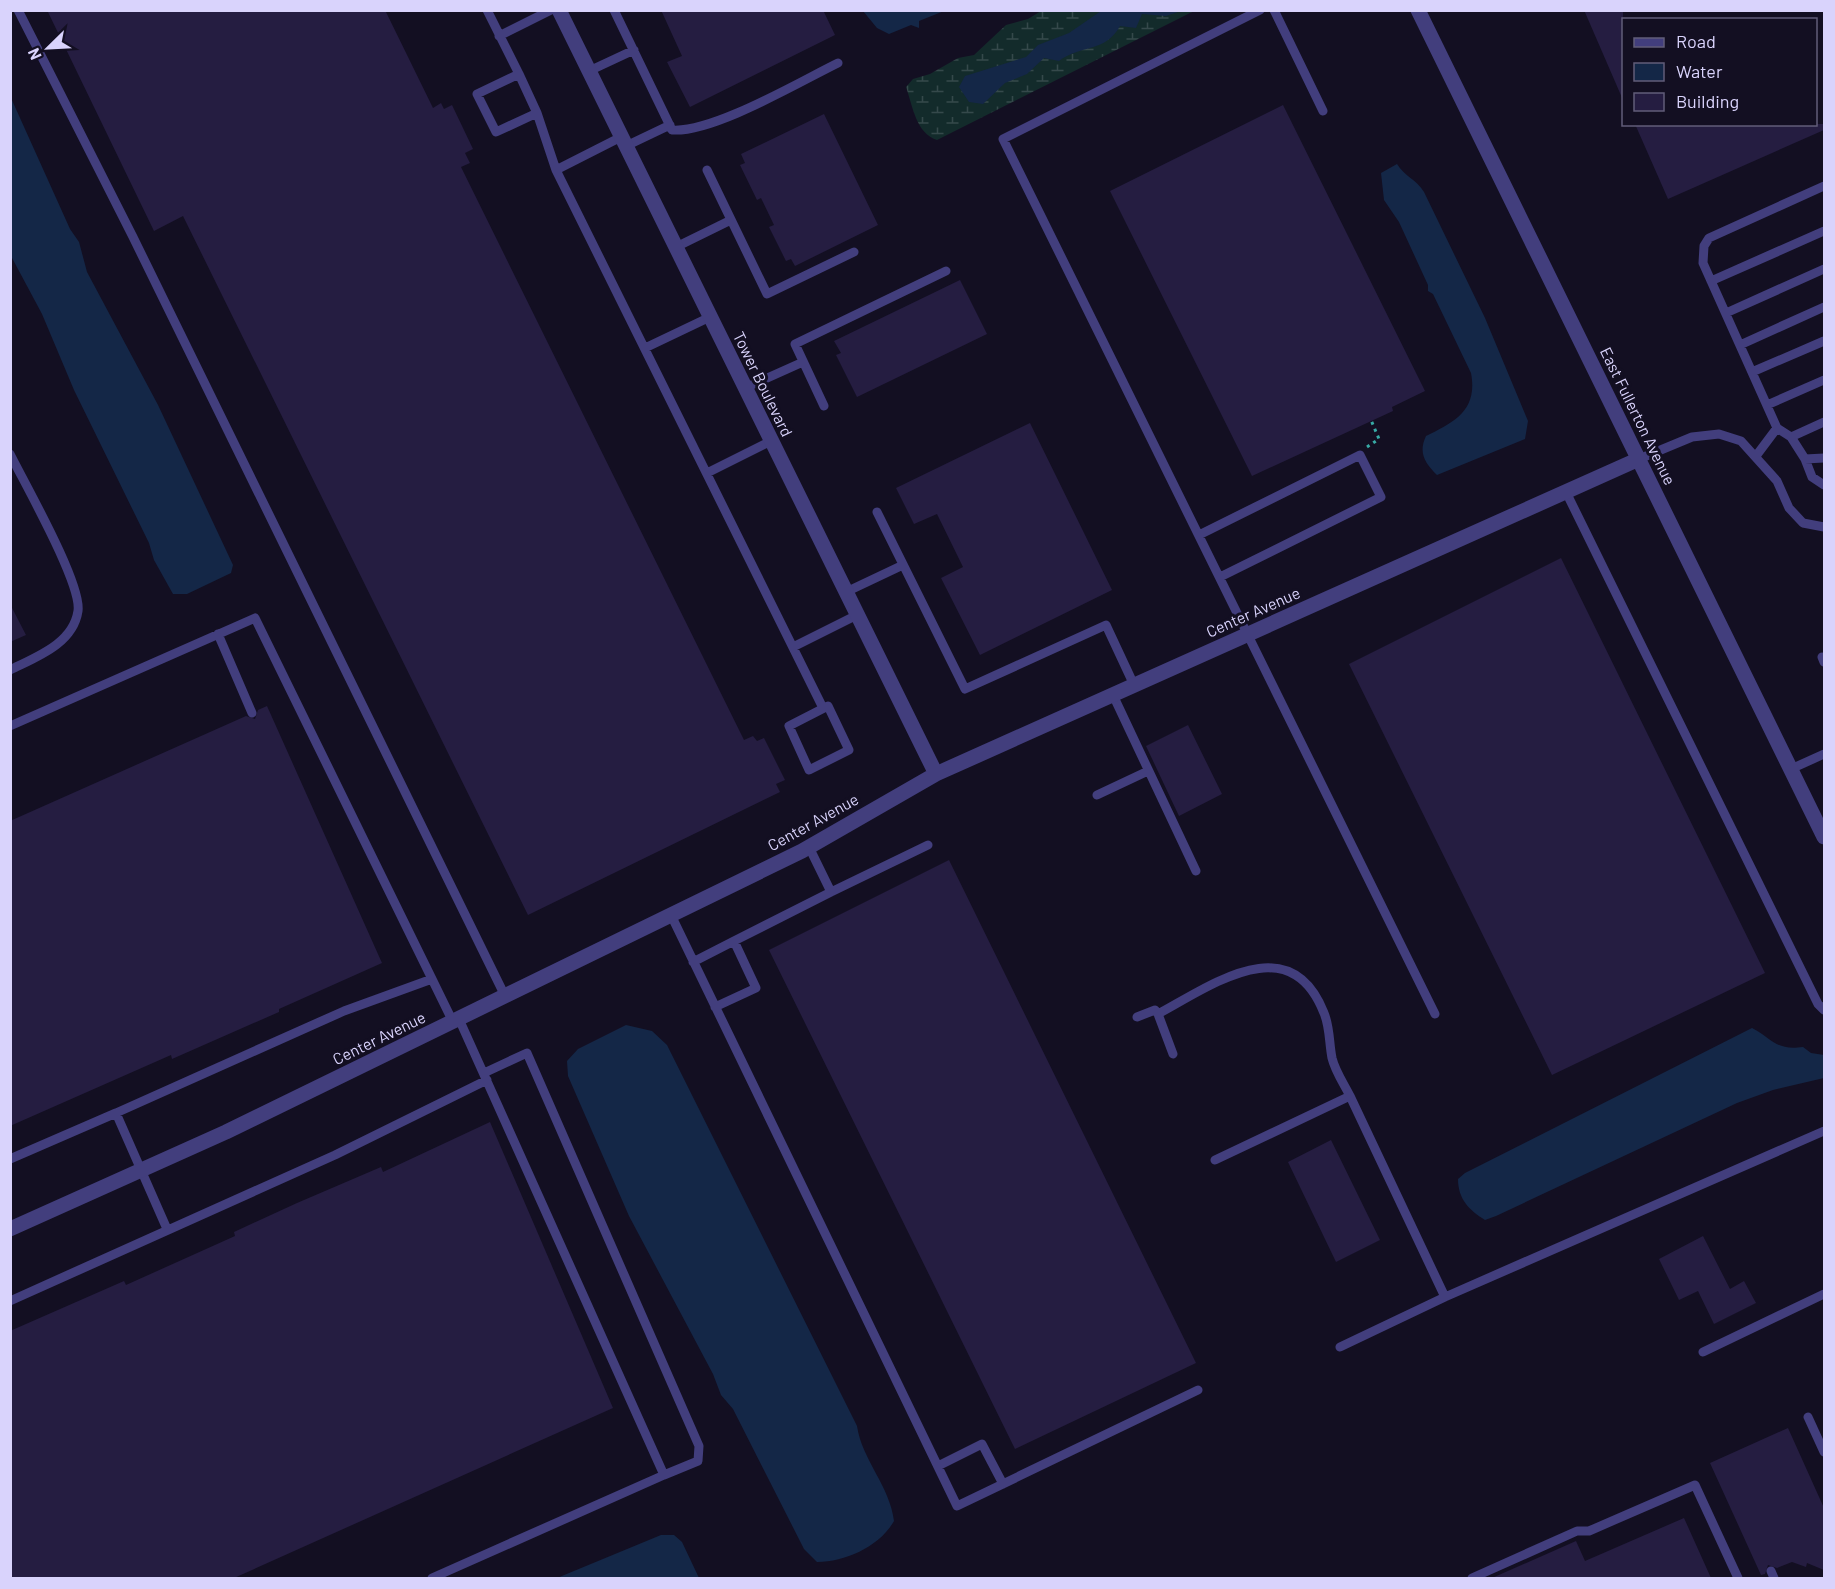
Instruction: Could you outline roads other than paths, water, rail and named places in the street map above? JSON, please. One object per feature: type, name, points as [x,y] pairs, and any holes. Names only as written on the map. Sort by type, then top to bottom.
[{"type":"street","name":"Tower Boulevard","points":[[559,10],[936,774]]},
{"type":"street","name":"East Fullerton Avenue","points":[[1418,10],[1791,769],[1819,814],[1824,837]]},
{"type":"street","name":"Center Avenue","points":[[10,1229],[226,1132],[671,915],[809,846],[936,774],[1639,459]]},
{"type":"lane","points":[[18,10],[133,237],[505,996]]},
{"type":"lane","points":[[487,10],[537,113],[556,170],[823,708]]},
{"type":"lane","points":[[499,36],[551,10]]},
{"type":"lane","points":[[614,10],[672,130],[683,131],[716,122],[838,63]]},
{"type":"lane","points":[[1260,10],[1003,139],[1435,1014]]},
{"type":"lane","points":[[1274,10],[1323,111]]},
{"type":"lane","points":[[589,71],[634,50]]},
{"type":"lane","points":[[519,74],[477,94],[496,132],[537,113]]},
{"type":"lane","points":[[556,170],[624,141],[670,125]]},
{"type":"lane","points":[[707,170],[767,294],[854,252]]},
{"type":"lane","points":[[1824,186],[1709,238],[1704,246],[1703,263],[1777,428],[1791,437],[1805,459],[1812,477],[1824,485]]},
{"type":"lane","points":[[676,247],[731,220]]},
{"type":"lane","points":[[1711,281],[1824,231]]},
{"type":"lane","points":[[1726,314],[1824,269]]},
{"type":"lane","points":[[824,406],[795,344],[946,271]]},
{"type":"lane","points":[[1740,345],[1824,307]]},
{"type":"lane","points":[[645,348],[710,317]]},
{"type":"lane","points":[[1752,372],[1824,341]]},
{"type":"lane","points":[[745,388],[803,362]]},
{"type":"lane","points":[[1767,405],[1824,380]]},
{"type":"lane","points":[[1791,437],[1824,422]]},
{"type":"lane","points":[[1756,456],[1777,428]]},
{"type":"lane","points":[[1639,459],[1692,437],[1719,434],[1741,441],[1777,481],[1789,508],[1803,523],[1824,527]]},
{"type":"lane","points":[[707,473],[771,441]]},
{"type":"lane","points":[[10,454],[73,583],[78,611],[69,632],[56,646],[10,670]]},
{"type":"lane","points":[[1199,535],[1360,454],[1381,497],[1220,577]]},
{"type":"lane","points":[[1805,459],[1824,458]]},
{"type":"lane","points":[[1566,492],[1818,1004],[1824,1010]]},
{"type":"lane","points":[[877,512],[965,689],[1106,625],[1134,685]]},
{"type":"lane","points":[[846,592],[903,565]]},
{"type":"lane","points":[[793,647],[857,615]]},
{"type":"lane","points":[[10,726],[255,618],[432,979],[485,1077],[664,1475]]},
{"type":"lane","points":[[218,634],[252,713]]},
{"type":"lane","points":[[1113,695],[1196,871]]},
{"type":"lane","points":[[828,706],[849,750],[809,770],[789,726],[823,708],[828,706]]},
{"type":"lane","points":[[1791,769],[1824,754]]},
{"type":"lane","points":[[1096,795],[1148,771]]},
{"type":"lane","points":[[693,962],[928,845]]},
{"type":"lane","points":[[809,846],[831,892]]},
{"type":"lane","points":[[671,915],[957,1506],[1198,1390]]},
{"type":"lane","points":[[715,1006],[756,988],[734,941]]},
{"type":"lane","points":[[1158,1014],[1235,975],[1271,966],[1287,969],[1301,977],[1312,990],[1324,1012],[1333,1060],[1445,1297]]},
{"type":"lane","points":[[10,1159],[344,1011],[432,979]]},
{"type":"lane","points":[[1137,1017],[1155,1010],[1173,1054]]},
{"type":"lane","points":[[10,1300],[335,1155],[527,1053],[699,1446],[698,1461],[432,1578]]},
{"type":"lane","points":[[1215,1160],[1350,1096]]},
{"type":"lane","points":[[116,1113],[167,1229]]},
{"type":"lane","points":[[1340,1347],[1445,1297],[1824,1131]]},
{"type":"lane","points":[[1703,1352],[1824,1294]]},
{"type":"lane","points":[[1808,1417],[1824,1452]]},
{"type":"lane","points":[[938,1466],[982,1444],[1003,1484]]},
{"type":"lane","points":[[1472,1578],[1577,1531],[1589,1531],[1695,1485],[1738,1578]]},
{"type":"water","points":[[863,11],[944,11],[919,21],[919,28],[911,25],[889,34],[877,28]]},
{"type":"water","points":[[1101,11],[1181,11],[1166,16],[1142,14],[1136,28],[1120,26],[1107,40],[1059,61],[1044,58],[1027,74],[1005,83],[983,104],[969,102],[959,87],[965,76],[1026,57],[1038,45],[1069,33]]},
{"type":"water","points":[[11,98],[70,229],[79,242],[87,272],[158,405],[233,565],[231,573],[187,594],[173,594],[154,560],[149,543],[74,390],[42,314],[11,256]]},
{"type":"water","points":[[1397,164],[1424,192],[1485,318],[1528,421],[1525,439],[1437,475],[1424,457],[1423,448],[1426,436],[1455,420],[1467,406],[1471,396],[1471,373],[1433,294],[1428,291],[1428,285],[1399,222],[1384,200],[1381,173]]},
{"type":"water","points":[[626,1025],[652,1031],[667,1045],[857,1426],[864,1450],[887,1496],[894,1521],[880,1538],[850,1556],[817,1562],[804,1549],[733,1409],[721,1395],[713,1374],[629,1216],[568,1076],[567,1061],[578,1049]]},
{"type":"water","points":[[1752,1028],[1781,1046],[1803,1047],[1811,1053],[1824,1055],[1824,1078],[1773,1090],[1737,1103],[1485,1220],[1469,1208],[1462,1198],[1458,1179],[1465,1173]]},
{"type":"water","points":[[661,1535],[674,1535],[682,1542],[699,1578],[557,1578]]}]
